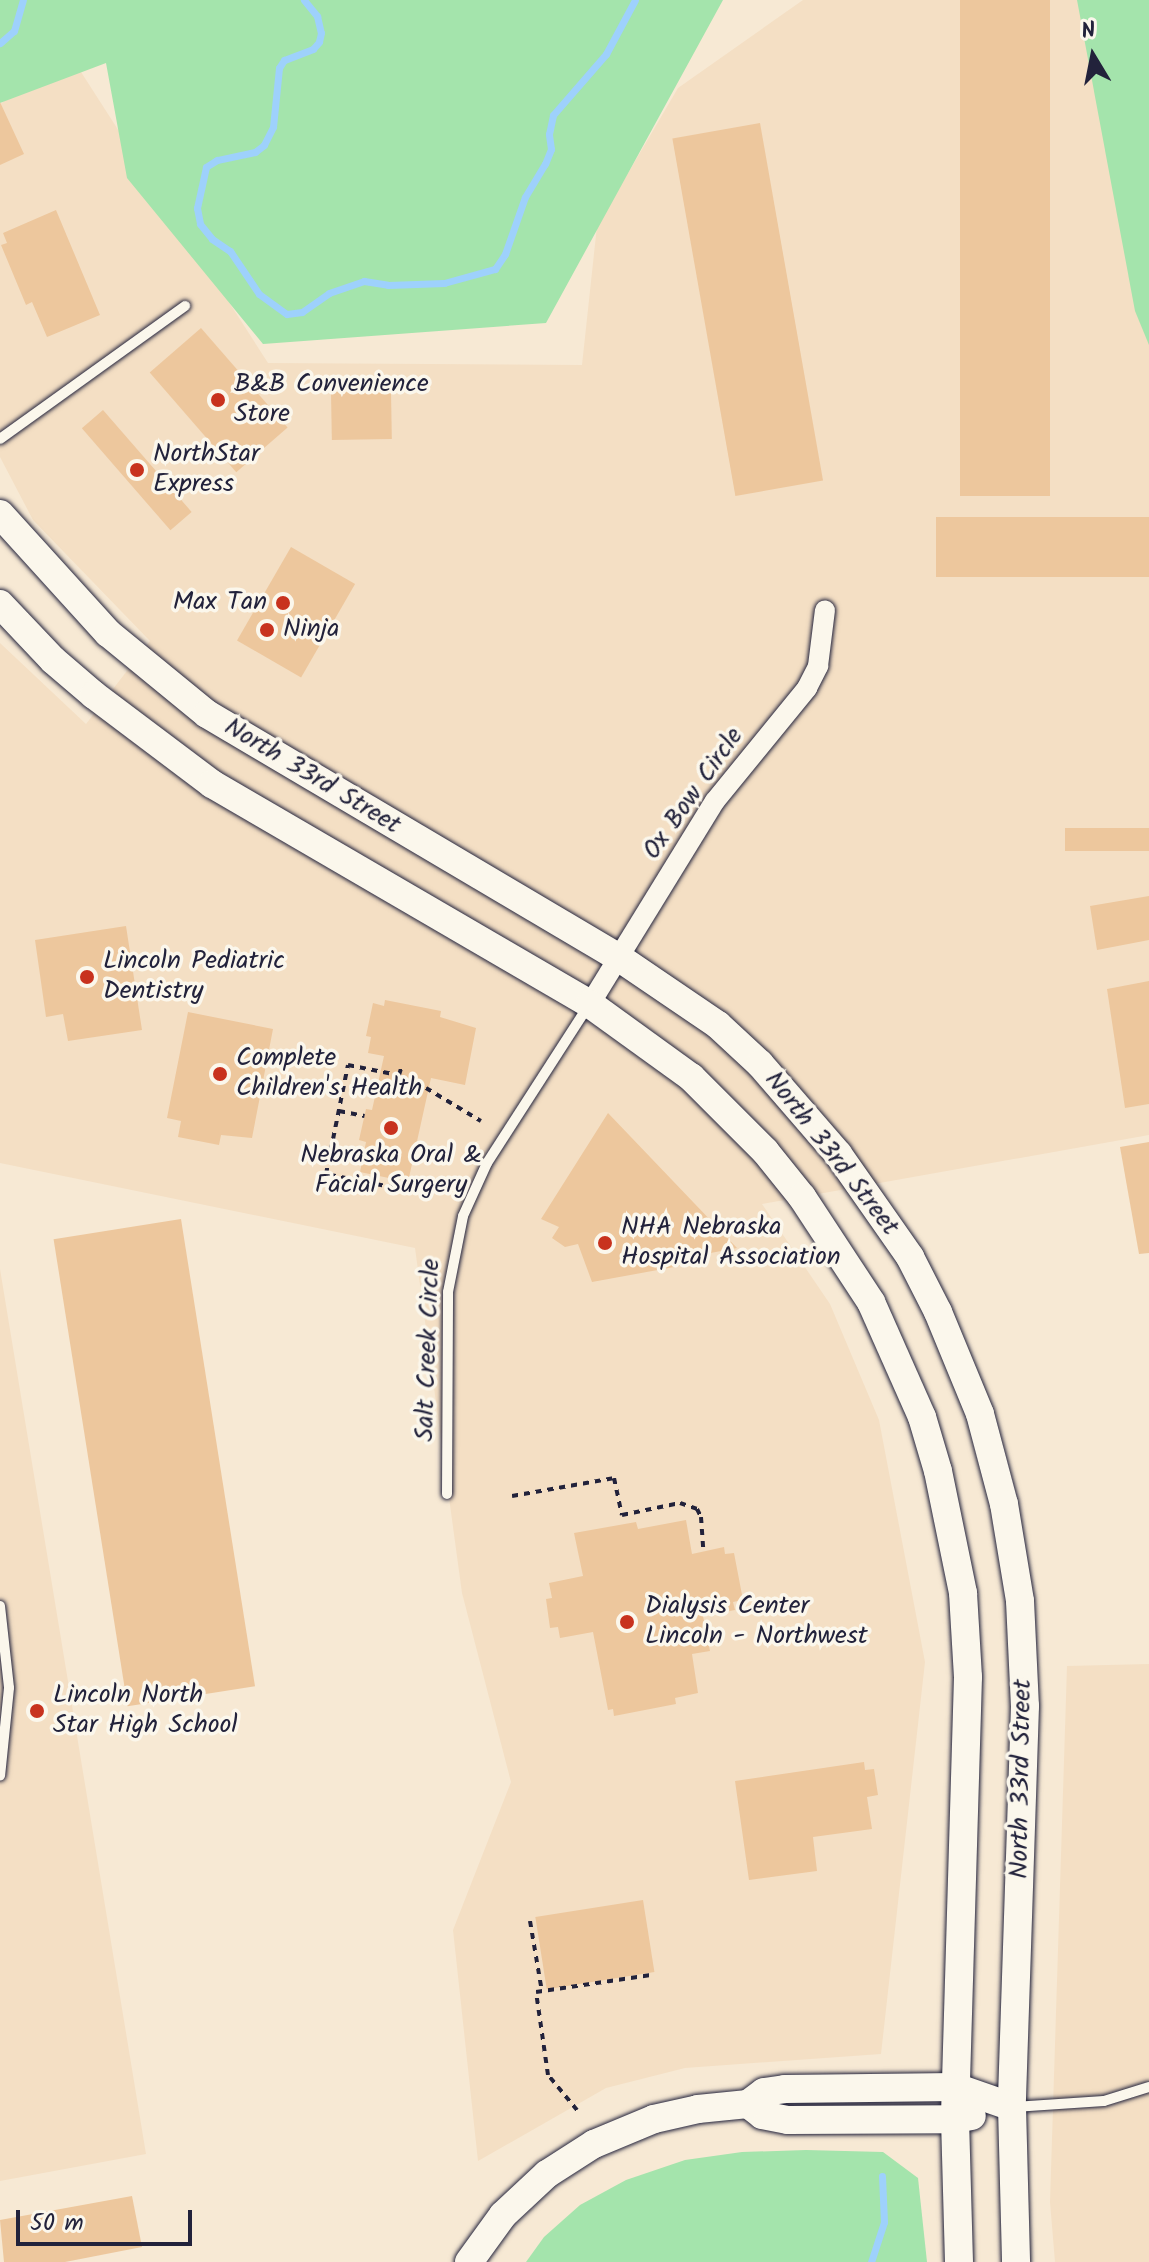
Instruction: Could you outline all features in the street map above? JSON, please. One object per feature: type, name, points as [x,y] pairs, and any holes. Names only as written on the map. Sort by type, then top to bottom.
[{"type":"main road","name":"North 33rd Street","points":[[0,514],[108,633],[207,714],[256,746],[618,957],[718,1025],[760,1064],[838,1154],[910,1257],[938,1312],[980,1414],[1016,1565],[1024,1653],[1025,1731],[1012,2107],[1016,2262]]},
{"type":"main road","name":"North 33rd Street","points":[[0,604],[53,660],[94,695],[212,784],[590,1004],[691,1077],[729,1112],[802,1197],[871,1302],[922,1417],[961,1572],[967,1638],[968,1720],[955,2087],[959,2262]]},
{"type":"main road","points":[[469,2262],[520,2198],[547,2174],[594,2144],[671,2114],[748,2104],[764,2092],[785,2089],[955,2087],[1012,2107]]},
{"type":"main road","points":[[748,2104],[762,2115],[788,2120],[955,2119],[1012,2107]]},
{"type":"street","name":"Ox Bow Circle","points":[[590,1004],[715,801],[807,688],[818,666],[825,610]]},
{"type":"lane","points":[[0,439],[185,306]]},
{"type":"lane","name":"Salt Creek Circle","points":[[447,1494],[448,1292],[463,1216],[487,1163],[590,1004]]},
{"type":"lane","points":[[0,1606],[9,1688],[0,1776]]},
{"type":"lane","points":[[1012,2107],[1104,2101],[1149,2087]]},
{"type":"path","points":[[406,1190],[326,1174],[348,1065],[403,1076],[402,1084],[426,1088],[481,1121]]},
{"type":"path","points":[[399,1075],[402,1065]]},
{"type":"path","points":[[339,1111],[365,1116]]},
{"type":"path","points":[[512,1496],[614,1478],[622,1515],[690,1504],[701,1517],[703,1548]]},
{"type":"path","points":[[634,1512],[636,1519]]},
{"type":"path","points":[[530,1921],[542,1992]]},
{"type":"path","points":[[577,2110],[548,2075],[536,1992],[651,1975]]},
{"type":"shaded area","points":[[803,0],[1087,0],[1149,324],[1149,1135],[762,1204],[830,1304],[879,1420],[925,1662],[881,2054],[685,2068],[606,2088],[478,2161],[453,1930],[511,1782],[462,1593],[415,1248],[0,1163],[0,643],[86,724],[150,641],[33,520],[0,457],[0,104],[72,58],[268,363],[582,365],[597,226],[678,88]]},
{"type":"shaded area","name":"Lincoln North Star High School","points":[[0,1269],[146,2154],[0,2181]]},
{"type":"shaded area","points":[[1149,1664],[1149,2262],[1055,2262],[1050,2202],[1067,1666]]},
{"type":"green space","points":[[0,0],[723,0],[546,323],[263,344],[127,178],[106,63],[0,103]]},
{"type":"green space","points":[[1077,0],[1149,0],[1149,345],[1135,311]]},
{"type":"green space","points":[[742,2152],[883,2152],[918,2178],[927,2262],[526,2262],[544,2237],[580,2205],[626,2180],[685,2160]]},
{"type":"building","points":[[960,0],[1050,0],[1050,496],[960,496]]},
{"type":"building","points":[[0,102],[24,154],[0,165]]},
{"type":"building","points":[[760,123],[823,480],[735,496],[672,138]]},
{"type":"building","points":[[56,210],[100,315],[47,337],[32,302],[26,305],[1,245],[7,243],[3,233]]},
{"type":"building","name":"B&B Convenience Store","points":[[201,328],[288,428],[236,472],[150,373]]},
{"type":"building","points":[[391,391],[392,439],[332,440],[331,392]]},
{"type":"building","name":"NorthStar Express","points":[[103,410],[192,512],[170,530],[82,428]]},
{"type":"building","points":[[936,517],[1149,517],[1149,577],[936,577]]},
{"type":"building","points":[[291,547],[355,584],[301,678],[237,641]]},
{"type":"building","points":[[1065,828],[1149,828],[1149,851],[1065,851]]},
{"type":"building","points":[[1149,896],[1149,940],[1097,950],[1090,906]]},
{"type":"building","name":"Lincoln Pediatric Dentistry","points":[[126,926],[142,1030],[68,1041],[63,1014],[46,1017],[35,940]]},
{"type":"building","points":[[1149,981],[1149,1104],[1125,1108],[1107,989]]},
{"type":"building","points":[[385,1000],[441,1011],[440,1017],[476,1028],[465,1085],[431,1078],[408,1182],[360,1172],[366,1142],[359,1140],[366,1109],[372,1110],[384,1056],[368,1053],[371,1037],[366,1036],[373,1003],[384,1006]]},
{"type":"building","name":"Complete Children's Health","points":[[188,1012],[273,1029],[252,1138],[221,1135],[219,1145],[178,1137],[181,1121],[167,1118]]},
{"type":"building","points":[[608,1113],[737,1248],[684,1258],[685,1265],[592,1282],[578,1244],[565,1247],[552,1238],[559,1227],[541,1219]]},
{"type":"building","points":[[1149,1142],[1149,1253],[1139,1254],[1120,1147]]},
{"type":"building","points":[[181,1219],[255,1686],[128,1706],[54,1239]]},
{"type":"building","name":"Dialysis Center Lincoln - Northwest","points":[[686,1520],[692,1554],[724,1547],[725,1554],[734,1553],[743,1600],[733,1602],[735,1610],[703,1616],[710,1651],[692,1654],[698,1693],[675,1698],[676,1704],[614,1716],[613,1709],[608,1710],[593,1632],[560,1638],[558,1627],[550,1628],[546,1599],[552,1598],[549,1583],[583,1576],[574,1533],[636,1522],[638,1529]]},
{"type":"building","points":[[864,1762],[865,1770],[874,1769],[878,1795],[867,1797],[872,1829],[813,1837],[817,1871],[749,1880],[735,1781]]},
{"type":"building","points":[[643,1900],[654,1972],[547,1989],[535,1917]]},
{"type":"building","points":[[132,2196],[142,2247],[65,2262],[4,2262],[0,2220]]},
{"type":"waterway","points":[[0,43],[14,31],[23,0]]},
{"type":"waterway","points":[[304,0],[317,16],[321,33],[319,42],[313,49],[284,60],[279,68],[273,127],[264,145],[255,152],[217,160],[206,167],[197,208],[200,224],[212,239],[230,251],[259,294],[287,314],[302,312],[329,293],[364,281],[388,285],[444,283],[495,269],[505,254],[525,197],[551,149],[549,134],[553,115],[606,54],[635,0]]},
{"type":"waterway","points":[[871,2262],[884,2222],[882,2176]]},
{"type":"place","name":"B&B Convenience Store","points":[[218,400]]},
{"type":"place","name":"NorthStar Express","points":[[137,470]]},
{"type":"place","name":"Max Tan","points":[[283,603]]},
{"type":"place","name":"Ninja","points":[[267,630]]},
{"type":"place","name":"Lincoln Pediatric Dentistry","points":[[87,977]]},
{"type":"place","name":"Complete Children's Health","points":[[220,1074]]},
{"type":"place","name":"Nebraska Oral & Facial Surgery","points":[[391,1128]]},
{"type":"place","name":"NHA Nebraska Hospital Association","points":[[605,1243]]},
{"type":"place","name":"Dialysis Center Lincoln - Northwest","points":[[627,1622]]},
{"type":"place","name":"Lincoln North Star High School","points":[[37,1711]]}]
